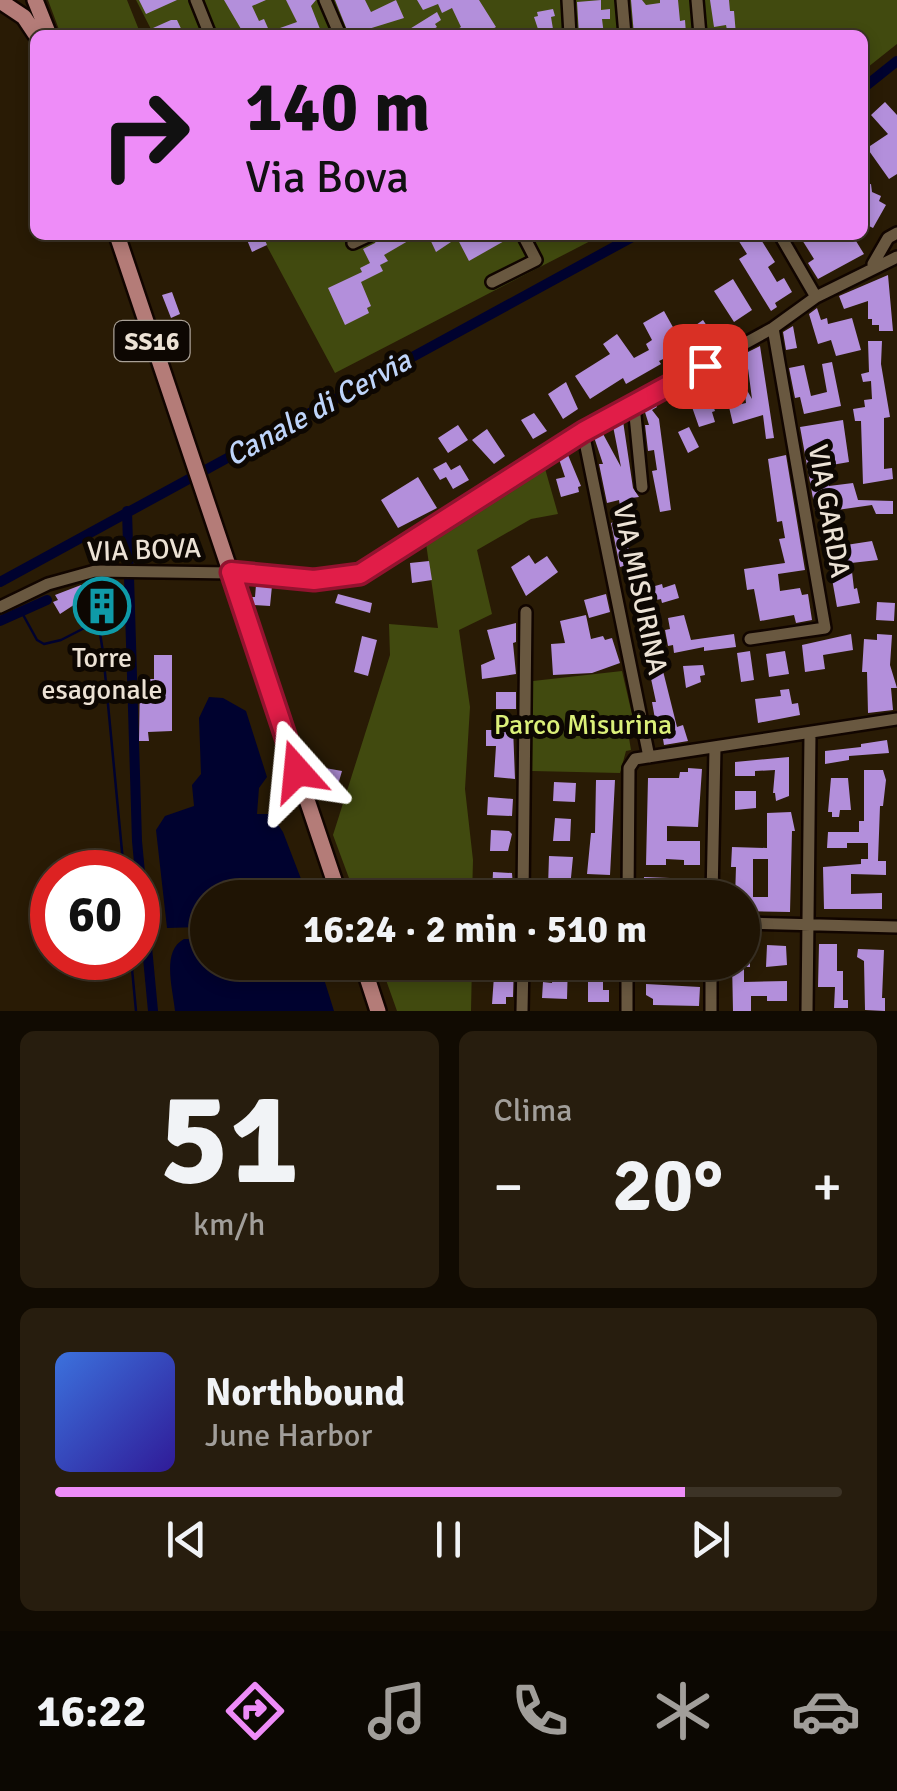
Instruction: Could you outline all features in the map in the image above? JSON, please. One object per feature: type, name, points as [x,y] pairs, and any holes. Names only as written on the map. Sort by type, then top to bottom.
[{"type":"main road","points":[[0,0],[24,17],[33,30]]},
{"type":"main road","points":[[35,0],[48,30]]},
{"type":"main road","name":"SS16","points":[[118,240],[334,880]]},
{"type":"main road","points":[[368,980],[378,1011]]},
{"type":"street","points":[[196,0],[208,30]]},
{"type":"street","points":[[325,0],[338,30]]},
{"type":"street","points":[[568,0],[570,30]]},
{"type":"street","points":[[622,0],[625,30]]},
{"type":"street","points":[[697,0],[700,30]]},
{"type":"street","points":[[893,235],[888,253],[896,257]]},
{"type":"street","points":[[870,268],[893,235]]},
{"type":"street","points":[[353,243],[359,240]]},
{"type":"street","points":[[492,282],[536,260],[526,240]]},
{"type":"street","points":[[783,240],[816,297]]},
{"type":"street","name":"VIA BOVA","points":[[0,607],[48,584],[95,571],[231,572],[314,580],[360,574],[583,432],[772,328],[816,297],[896,257]]},
{"type":"street","name":"VIA GARDA","points":[[750,638],[824,628],[772,328]]},
{"type":"street","points":[[634,405],[642,487]]},
{"type":"street","name":"VIA MISURINA","points":[[583,432],[649,757]]},
{"type":"street","points":[[523,880],[526,612]]},
{"type":"street","points":[[628,880],[630,768],[635,759],[897,719]]},
{"type":"street","points":[[807,1011],[810,734]]},
{"type":"street","points":[[712,880],[715,748]]},
{"type":"street","points":[[760,923],[897,926]]},
{"type":"street","points":[[522,1011],[523,980]]},
{"type":"street","points":[[626,1011],[627,980]]},
{"type":"street","points":[[711,980],[711,1011]]},
{"type":"green space","points":[[48,0],[127,0],[139,30],[59,30]]},
{"type":"green space","points":[[136,0],[897,0],[897,44],[868,67],[868,30],[151,30]]},
{"type":"green space","points":[[264,240],[592,240],[335,373]]},
{"type":"green space","points":[[544,465],[558,514],[531,519],[477,550],[492,614],[459,630],[470,707],[465,789],[472,880],[350,880],[333,835],[390,655],[389,624],[438,628],[425,536]]},
{"type":"green space","name":"Parco Misurina","points":[[622,671],[637,736],[629,738],[631,750],[626,751],[620,773],[532,771],[533,681]]},
{"type":"green space","points":[[386,980],[472,980],[471,1011],[397,1011]]},
{"type":"water","points":[[209,697],[223,698],[246,711],[267,777],[259,788],[257,814],[271,814],[283,832],[301,880],[190,880],[190,927],[167,928],[156,830],[165,816],[194,806],[192,785],[201,774],[199,718]]},
{"type":"water","points":[[190,939],[190,980],[324,980],[334,1011],[175,1011],[171,961],[177,945]]},
{"type":"building","points":[[139,0],[177,0],[146,14]]},
{"type":"building","points":[[224,0],[266,0],[252,6],[269,30],[241,29]]},
{"type":"building","points":[[286,0],[316,0],[311,6],[320,29],[281,30],[297,22]]},
{"type":"building","points":[[335,0],[365,0],[371,12],[396,0],[404,18],[365,30],[347,30]]},
{"type":"building","points":[[417,0],[479,0],[496,27],[456,30],[461,27],[452,8],[442,13],[438,4],[423,10]]},
{"type":"building","points":[[601,0],[601,10],[610,9],[610,19],[602,19],[603,30],[579,30],[577,2]]},
{"type":"building","points":[[631,0],[642,0],[646,5],[678,0],[680,21],[685,20],[686,30],[634,30]]},
{"type":"building","points":[[710,0],[729,0],[736,30],[727,30],[726,25],[714,27]]},
{"type":"building","points":[[553,9],[553,30],[538,30],[534,17],[537,12]]},
{"type":"building","points":[[437,12],[441,20],[432,30],[408,30]]},
{"type":"building","points":[[177,20],[182,30],[154,30]]},
{"type":"building","points":[[885,102],[897,115],[897,174],[889,179],[868,149],[888,134],[871,115]]},
{"type":"building","points":[[868,184],[886,205],[873,228],[868,226]]},
{"type":"building","points":[[247,240],[265,240],[267,245],[252,252]]},
{"type":"building","points":[[430,240],[454,240],[436,252]]},
{"type":"building","points":[[458,240],[506,240],[469,261]]},
{"type":"building","points":[[738,240],[761,240],[775,262],[768,267],[777,282],[784,278],[792,292],[775,303],[777,307],[771,311],[739,259],[747,254]]},
{"type":"building","points":[[802,240],[857,240],[864,254],[818,279],[808,263],[814,259]]},
{"type":"building","points":[[408,241],[384,255],[388,261],[380,265],[383,271],[361,282],[371,306],[367,308],[369,313],[345,325],[328,288],[362,272],[360,268],[370,263],[363,249],[375,243]]},
{"type":"building","points":[[888,275],[893,331],[879,331],[879,325],[872,325],[872,319],[868,319],[868,301],[844,309],[839,296]]},
{"type":"building","points":[[733,279],[752,310],[734,322],[714,291]]},
{"type":"building","points":[[172,292],[180,314],[171,318],[162,295]]},
{"type":"building","points":[[817,308],[821,320],[827,318],[828,324],[852,318],[861,350],[836,356],[831,340],[818,344],[809,314]]},
{"type":"building","points":[[664,311],[682,335],[703,320],[713,335],[659,361],[661,364],[626,384],[623,378],[590,399],[575,376],[610,354],[603,344],[617,334],[634,358],[649,350],[646,344],[652,340],[643,323]]},
{"type":"building","points":[[793,326],[797,348],[786,350],[783,332]]},
{"type":"building","points":[[868,341],[882,341],[881,364],[890,417],[884,418],[884,469],[892,468],[893,479],[863,484],[861,421],[855,421],[853,409],[865,407],[864,400],[872,399],[871,381],[863,382],[861,374],[869,372]]},
{"type":"building","points":[[760,346],[774,438],[766,439],[763,415],[733,424],[729,407],[746,403],[744,385],[752,399],[746,353]]},
{"type":"building","points":[[732,362],[742,381],[708,391],[715,422],[699,427],[685,387],[720,372],[718,369]]},
{"type":"building","points":[[832,362],[841,406],[804,414],[800,397],[795,398],[789,368],[804,365],[811,396],[827,392],[822,364]]},
{"type":"building","points":[[566,382],[578,409],[563,419],[548,394]]},
{"type":"building","points":[[655,403],[657,407],[652,410],[659,419],[671,510],[660,512],[652,471],[657,470],[654,450],[648,451],[645,425],[649,425],[644,409]]},
{"type":"building","points":[[534,413],[547,431],[533,439],[521,420]]},
{"type":"building","points":[[843,420],[849,462],[826,466],[829,486],[853,483],[858,500],[893,501],[893,514],[876,514],[872,505],[837,510],[846,545],[872,541],[878,560],[851,563],[860,603],[837,607],[832,557],[827,558],[821,514],[816,515],[800,427]]},
{"type":"building","points":[[623,421],[633,488],[639,497],[631,498],[636,540],[627,542],[632,564],[620,567],[611,523],[622,519],[619,500],[607,503],[599,464],[603,464],[594,437],[602,432],[621,467],[613,426]]},
{"type":"building","points":[[458,425],[468,440],[448,453],[438,438]]},
{"type":"building","points":[[689,427],[699,447],[688,453],[678,432]]},
{"type":"building","points":[[487,429],[505,456],[494,464],[472,440]]},
{"type":"building","points":[[568,455],[581,486],[579,492],[561,497],[556,479],[565,477],[559,459]]},
{"type":"building","points":[[786,455],[805,570],[778,574],[780,591],[800,588],[802,595],[808,594],[812,620],[796,623],[794,615],[760,621],[754,589],[747,590],[744,569],[785,563],[779,539],[785,538],[782,521],[777,522],[768,459]]},
{"type":"building","points":[[446,462],[451,470],[460,465],[469,480],[453,489],[446,477],[440,480],[433,469]]},
{"type":"building","points":[[418,477],[437,508],[398,528],[381,500]]},
{"type":"building","points":[[529,555],[535,564],[547,556],[558,572],[526,596],[511,567]]},
{"type":"building","points":[[429,561],[432,580],[412,583],[410,563]]},
{"type":"building","points":[[662,584],[663,588],[675,584],[679,598],[662,603],[661,599],[651,601],[648,588]]},
{"type":"building","points":[[81,585],[89,590],[84,593],[86,597],[60,614],[53,602],[58,600],[55,595]]},
{"type":"building","points":[[256,585],[272,586],[270,606],[253,605],[251,597],[255,597]]},
{"type":"building","points":[[338,594],[372,603],[370,613],[335,603]]},
{"type":"building","points":[[606,594],[610,612],[589,618],[584,600]]},
{"type":"building","points":[[877,602],[895,603],[894,621],[876,620]]},
{"type":"building","points":[[586,615],[591,639],[612,638],[620,663],[592,673],[553,675],[551,644],[565,643],[560,621]]},
{"type":"building","points":[[684,615],[691,640],[734,634],[736,647],[704,651],[704,647],[674,653],[673,645],[668,646],[665,630],[670,629],[668,618]]},
{"type":"building","points":[[516,623],[516,674],[482,679],[481,665],[495,659],[487,630]]},
{"type":"building","points":[[851,634],[853,650],[823,655],[825,669],[805,672],[802,645]]},
{"type":"building","points":[[877,634],[892,635],[890,665],[897,688],[891,688],[893,710],[868,713],[867,672],[862,672],[864,639],[877,640]]},
{"type":"building","points":[[362,636],[377,640],[368,676],[354,672]]},
{"type":"building","points":[[750,651],[754,680],[741,682],[737,653]]},
{"type":"building","points":[[785,651],[789,674],[769,677],[766,654]]},
{"type":"building","points":[[154,655],[172,655],[172,731],[148,732],[149,741],[139,741],[140,679],[154,679]]},
{"type":"building","points":[[703,665],[705,675],[700,676],[701,682],[686,688],[683,666]]},
{"type":"building","points":[[663,671],[677,727],[683,725],[688,741],[664,745],[662,733],[670,730],[667,717],[655,719],[650,674]]},
{"type":"building","points":[[789,689],[792,704],[798,703],[800,715],[758,723],[755,699],[781,696],[780,690]]},
{"type":"building","points":[[496,692],[516,692],[516,709],[496,709]]},
{"type":"building","points":[[513,727],[515,779],[494,777],[496,746],[486,746],[486,730]]},
{"type":"building","points":[[887,740],[889,753],[849,756],[849,760],[825,764],[825,751]]},
{"type":"building","points":[[789,757],[789,796],[776,801],[775,770],[735,776],[735,762]]},
{"type":"building","points":[[314,766],[342,771],[335,795],[323,793],[323,787],[316,786]]},
{"type":"building","points":[[688,768],[702,769],[698,827],[667,826],[667,841],[700,841],[700,865],[666,859],[666,865],[646,865],[648,778],[679,778],[680,772],[688,772]]},
{"type":"building","points":[[864,770],[883,770],[886,780],[880,806],[878,861],[886,861],[886,875],[851,874],[851,894],[882,893],[882,909],[824,909],[823,867],[861,864],[861,859],[868,859],[868,843],[827,848],[828,832],[859,832],[859,821],[864,821]]},
{"type":"building","points":[[831,778],[848,778],[851,810],[840,810],[839,817],[828,812]]},
{"type":"building","points":[[596,780],[615,780],[610,875],[587,874],[591,833],[595,833]]},
{"type":"building","points":[[554,782],[576,783],[575,802],[553,801]]},
{"type":"building","points":[[735,791],[756,791],[756,808],[735,810]]},
{"type":"building","points":[[488,797],[513,799],[512,816],[487,815]]},
{"type":"building","points":[[791,812],[795,831],[790,912],[760,911],[760,897],[768,897],[768,859],[753,859],[753,880],[736,880],[736,867],[731,867],[732,847],[767,848],[767,813]]},
{"type":"building","points":[[555,818],[571,819],[570,841],[553,841]]},
{"type":"building","points":[[491,830],[512,834],[508,851],[490,851]]},
{"type":"building","points":[[549,856],[573,857],[571,880],[548,880]]},
{"type":"building","points":[[493,872],[512,873],[512,880],[493,880]]},
{"type":"building","points":[[644,877],[696,879],[696,880]]},
{"type":"building","points":[[819,944],[837,944],[837,971],[843,971],[843,1000],[848,1000],[848,1008],[834,1008],[835,987],[818,987]]},
{"type":"building","points":[[767,945],[786,946],[787,965],[766,967]]},
{"type":"building","points":[[858,949],[884,950],[885,1011],[865,1010],[864,961],[857,957]]},
{"type":"building","points":[[494,980],[514,980],[513,997],[506,997],[506,1004],[492,1004]]},
{"type":"building","points":[[568,980],[567,999],[542,998],[543,982]]},
{"type":"building","points":[[588,980],[603,980],[603,990],[609,990],[609,1002],[588,1002]]},
{"type":"building","points":[[732,980],[787,981],[787,1001],[751,996],[751,1011],[733,1011]]},
{"type":"building","points":[[646,984],[700,987],[699,1006],[653,1005],[653,999],[646,995]]},
{"type":"waterway","name":"Canale di Cervia","points":[[868,84],[897,61]]},
{"type":"waterway","name":"Canale di Cervia","points":[[0,582],[627,240]]},
{"type":"waterway","points":[[127,511],[137,841],[153,1011]]},
{"type":"waterway","points":[[0,621],[47,600]]},
{"type":"waterway","points":[[21,611],[37,640],[44,644],[98,621],[122,850]]},
{"type":"waterway","points":[[133,980],[136,1011]]},
{"type":"place","name":"Torre esagonale","points":[[102,606]]},
{"type":"route","points":[[297,771],[231,572],[314,580],[360,574],[583,432],[705,366]]}]
